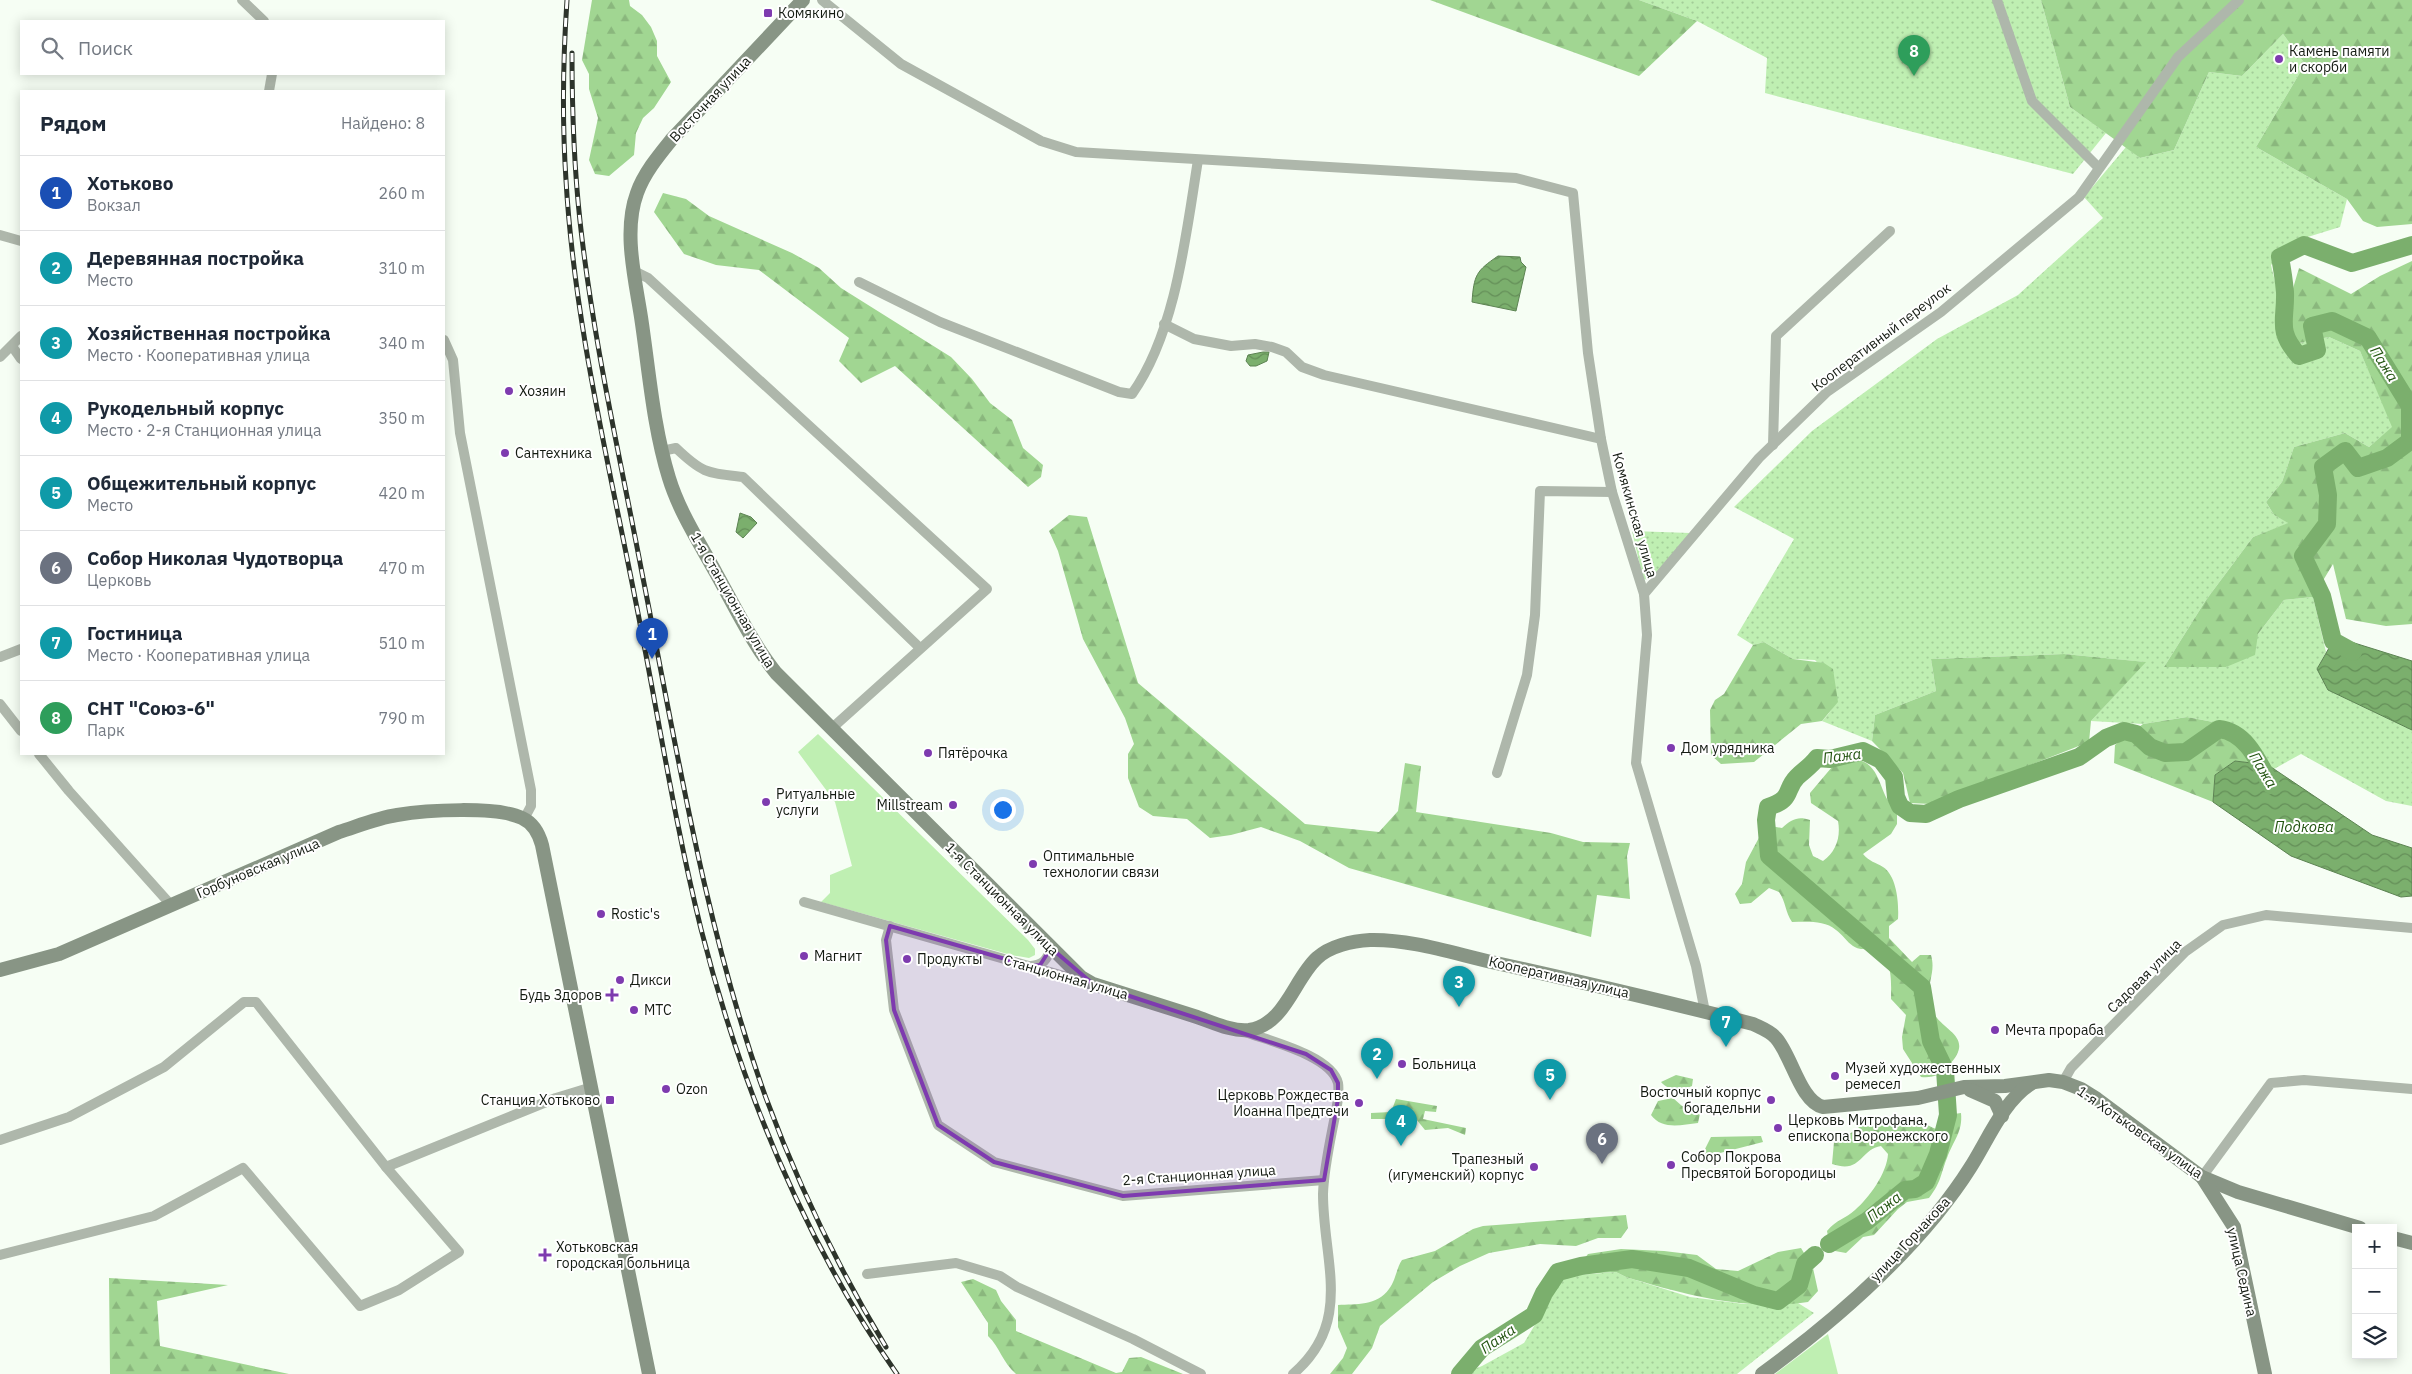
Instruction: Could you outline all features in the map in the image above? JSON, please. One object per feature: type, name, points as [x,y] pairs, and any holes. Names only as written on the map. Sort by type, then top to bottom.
[{"type":"main road","name":"Восточная улица","points":[[633,209],[637,192],[672,139],[803,0]]},
{"type":"main road","name":"1-я Станционная улица","points":[[633,209],[634,271],[662,451],[679,506],[763,657],[776,673],[831,729],[1051,948],[1081,977],[1093,984]]},
{"type":"main road","name":"Горбуновская улица","points":[[0,970],[59,954],[339,832],[380,819],[415,813],[462,811],[505,814],[524,819]]},
{"type":"main road","points":[[524,819],[536,831],[542,845],[648,1374]]},
{"type":"main road","name":"Кооперативная улица","points":[[1240,1030],[1259,1026],[1279,1011],[1318,957],[1340,945],[1368,940],[1405,942],[1753,1024],[1775,1037],[1785,1050],[1809,1099],[1818,1106],[1830,1107],[1922,1097],[1964,1087],[2033,1082]]},
{"type":"main road","name":"Станционная улица","points":[[1093,984],[1240,1030]]},
{"type":"main road","name":"1-я Хотьковская улица","points":[[2033,1082],[2063,1082],[2081,1089],[2202,1177],[2238,1192],[2352,1226]]},
{"type":"main road","name":"улица Горчакова","points":[[1762,1374],[1843,1309],[1916,1238],[1954,1192],[2002,1116],[2020,1092],[2033,1082]]},
{"type":"main road","points":[[1964,1087],[1988,1096],[1995,1101],[2002,1116]]},
{"type":"main road","name":"улица Седина","points":[[2202,1177],[2234,1227],[2265,1374]]},
{"type":"main road","points":[[2397,1239],[2412,1243]]},
{"type":"street","points":[[242,0],[263,20]]},
{"type":"street","points":[[254,0],[255,12]]},
{"type":"street","points":[[822,0],[901,64],[1041,141],[1076,152],[1198,160],[1182,264],[1164,324],[1145,375],[1132,394],[1119,392],[940,322],[859,282]]},
{"type":"street","points":[[1997,0],[2032,100],[2099,168]]},
{"type":"street","name":"Кооперативный переулок","points":[[1644,594],[1773,445],[1827,392],[1941,312],[1998,262],[2079,197],[2178,57],[2238,0]]},
{"type":"street","points":[[269,90],[272,75]]},
{"type":"street","name":"Комякинская улица","points":[[1198,160],[1516,178],[1573,193],[1588,353],[1600,439],[1612,492],[1644,594]]},
{"type":"street","points":[[1773,445],[1776,336],[1890,231]]},
{"type":"street","points":[[0,235],[20,242]]},
{"type":"street","points":[[634,271],[648,278],[988,588],[831,729]]},
{"type":"street","points":[[1164,324],[1194,339],[1230,346],[1255,344],[1272,347],[1286,352],[1302,366],[1324,375],[1600,439]]},
{"type":"street","points":[[0,357],[20,337]]},
{"type":"street","points":[[445,342],[453,360],[460,433],[531,790],[531,806],[524,819]]},
{"type":"street","points":[[12,346],[20,358]]},
{"type":"street","points":[[662,451],[676,448],[688,460],[709,474],[743,477],[920,648]]},
{"type":"street","points":[[1497,773],[1527,675],[1535,615],[1540,491],[1612,492]]},
{"type":"street","points":[[1644,594],[1647,636],[1636,763],[1696,966],[1705,1012]]},
{"type":"street","points":[[0,657],[20,649]]},
{"type":"street","points":[[0,704],[20,730]]},
{"type":"street","points":[[40,755],[69,791],[171,905]]},
{"type":"street","name":"Станционная улица","points":[[804,902],[1093,984]]},
{"type":"street","name":"Садовая улица","points":[[2063,1082],[2072,1068],[2186,952],[2223,925],[2266,915],[2336,919],[2412,928]]},
{"type":"street","name":"2-я Станционная улица","points":[[890,926],[886,940],[894,1010],[938,1125],[994,1162],[1123,1196],[1324,1180]]},
{"type":"street","points":[[1030,966],[1040,965],[1048,958],[1051,948]]},
{"type":"street","points":[[0,1140],[68,1117],[155,1072],[244,1002],[256,1002],[386,1167],[460,1252],[399,1290],[360,1306],[243,1168],[154,1216],[0,1255]]},
{"type":"street","points":[[1240,1030],[1306,1054],[1331,1070],[1338,1083],[1338,1099],[1323,1195],[1331,1260],[1332,1296],[1328,1322],[1311,1356],[1293,1374]]},
{"type":"street","points":[[2202,1177],[2271,1083],[2304,1080],[2412,1089]]},
{"type":"street","points":[[386,1167],[556,1098],[592,1087]]},
{"type":"street","points":[[867,1274],[956,1263],[976,1268],[1000,1276],[1017,1287],[1133,1339],[1201,1374]]},
{"type":"highlighted area","points":[[890,926],[1030,966],[1040,965],[1051,948],[1093,984],[1306,1054],[1331,1070],[1338,1083],[1338,1099],[1324,1180],[1123,1196],[994,1162],[938,1125],[894,1010],[886,940]]},
{"type":"shaded area","points":[[1639,0],[2041,0],[2070,107],[2106,133],[2073,174],[1765,93],[1767,58],[1697,21]]},
{"type":"shaded area","points":[[2283,34],[2305,64],[2256,147],[2347,199],[2340,227],[2298,240],[2271,265],[2284,319],[2299,343],[2329,337],[2360,351],[2393,427],[2369,447],[2345,433],[2294,447],[2282,482],[2266,502],[2274,515],[2289,523],[2253,537],[2206,600],[2164,667],[2226,667],[2258,634],[2284,600],[2313,597],[2326,652],[2317,669],[2328,690],[2412,730],[2412,806],[2386,801],[2301,754],[2274,769],[2268,765],[2234,726],[2187,717],[2143,724],[2091,721],[2145,662],[2064,654],[1931,659],[1936,691],[1875,715],[1872,741],[1822,721],[1830,712],[1836,697],[1832,682],[1815,660],[1793,659],[1764,642],[1753,645],[1737,635],[1794,539],[1734,507],[1812,431],[1937,339],[2018,295],[2103,218],[2084,197],[2126,147],[2140,158],[2174,150],[2209,72],[2242,76]]},
{"type":"shaded area","points":[[1632,531],[1690,533],[1650,580],[1643,579]]},
{"type":"shaded area","points":[[818,734],[1028,940],[1035,949],[1035,955],[1029,958],[1011,955],[821,902],[830,893],[830,875],[852,866],[835,802],[798,752]]},
{"type":"shaded area","points":[[1616,1272],[1626,1277],[1690,1297],[1744,1304],[1798,1303],[1814,1313],[1737,1374],[1462,1374],[1482,1366],[1524,1343],[1564,1276]]},
{"type":"shaded area","points":[[1828,1334],[1838,1374],[1775,1374]]},
{"type":"green space","points":[[592,0],[629,0],[630,6],[642,15],[651,27],[657,41],[657,56],[671,82],[654,108],[643,118],[636,133],[634,155],[609,176],[595,174],[589,160],[598,118],[589,89],[589,74],[582,60]]},
{"type":"green space","points":[[1430,0],[1639,0],[1697,21],[1639,76]]},
{"type":"green space","points":[[2041,0],[2412,0],[2412,224],[2377,227],[2363,221],[2347,199],[2256,147],[2305,64],[2283,34],[2242,76],[2209,72],[2174,150],[2140,158],[2070,107]]},
{"type":"green space","points":[[663,193],[686,199],[709,216],[792,253],[819,268],[841,288],[951,357],[972,379],[990,403],[1012,420],[1023,448],[1043,465],[1041,477],[1028,487],[895,366],[861,383],[839,361],[849,338],[759,270],[716,265],[684,254],[654,212]]},
{"type":"green space","points":[[2412,261],[2412,624],[2386,626],[2346,619],[2333,564],[2313,597],[2284,600],[2258,634],[2255,655],[2226,667],[2164,667],[2206,600],[2253,537],[2288,523],[2274,515],[2266,502],[2282,482],[2294,447],[2345,433],[2369,447],[2392,427],[2360,351],[2329,337],[2299,343],[2284,319],[2299,268],[2351,294],[2380,276]]},
{"type":"green space","points":[[1069,515],[1087,517],[1138,683],[1305,824],[1379,832],[1398,811],[1405,763],[1421,766],[1416,812],[1551,833],[1583,842],[1630,843],[1627,856],[1630,899],[1597,895],[1591,937],[1349,868],[1300,841],[1261,827],[1210,838],[1187,819],[1153,816],[1139,807],[1128,778],[1128,754],[1134,744],[1125,718],[1083,639],[1058,551],[1049,531]]},
{"type":"green space","points":[[1764,642],[1793,659],[1824,663],[1833,669],[1838,702],[1822,721],[1801,724],[1754,762],[1721,764],[1711,755],[1710,710],[1715,700],[1724,694],[1753,645]]},
{"type":"green space","points":[[2064,654],[2146,662],[2091,721],[2089,742],[1931,804],[1910,803],[1903,773],[1872,741],[1875,715],[1936,691],[1931,659]]},
{"type":"green space","points":[[2187,717],[2234,726],[2268,765],[2235,761],[2215,775],[2213,802],[2114,763],[2115,745],[2143,724]]},
{"type":"green space","points":[[1851,758],[1862,761],[1870,766],[1875,772],[1890,804],[1897,811],[1897,824],[1891,834],[1863,854],[1888,871],[1894,883],[1898,919],[1889,926],[1889,938],[1912,962],[1920,955],[1931,955],[1933,967],[1929,1000],[1932,1010],[1937,1019],[1957,1038],[1959,1046],[1957,1055],[1948,1066],[1939,1074],[1930,1077],[1921,1077],[1903,1049],[1902,1037],[1906,1015],[1891,999],[1890,970],[1884,957],[1871,950],[1853,946],[1838,932],[1826,925],[1815,922],[1792,922],[1779,892],[1769,888],[1751,903],[1740,904],[1735,894],[1742,884],[1746,862],[1762,832],[1771,826],[1782,828],[1795,819],[1810,820],[1809,845],[1813,856],[1823,861],[1828,857],[1834,849],[1838,838],[1838,821],[1811,803],[1810,793],[1832,767]]},
{"type":"green space","points":[[1676,1075],[1693,1079],[1692,1086],[1676,1090],[1668,1088],[1661,1082]]},
{"type":"green space","points":[[1673,1098],[1682,1106],[1701,1109],[1698,1123],[1666,1125],[1655,1120],[1651,1115],[1658,1101]]},
{"type":"green space","points":[[1396,1099],[1437,1106],[1436,1112],[1425,1111],[1423,1119],[1466,1128],[1465,1135],[1448,1128],[1425,1130],[1416,1119],[1371,1119],[1371,1113],[1391,1112]]},
{"type":"green space","points":[[1961,1113],[1959,1131],[1949,1152],[1939,1182],[1929,1198],[1907,1202],[1874,1235],[1863,1237],[1846,1253],[1835,1251],[1829,1242],[1827,1231],[1855,1210],[1866,1199],[1881,1177],[1888,1154],[1881,1146],[1868,1152],[1855,1164],[1842,1166],[1832,1164],[1834,1142],[1844,1138],[1862,1125],[1876,1126],[1909,1118],[1936,1129],[1954,1114]]},
{"type":"green space","points":[[1761,1136],[1763,1142],[1720,1153],[1722,1160],[1699,1161],[1711,1137]]},
{"type":"green space","points":[[1626,1215],[1628,1228],[1621,1238],[1598,1238],[1576,1246],[1540,1244],[1489,1253],[1460,1266],[1433,1282],[1380,1326],[1372,1348],[1352,1374],[1330,1374],[1343,1358],[1347,1348],[1338,1327],[1338,1305],[1366,1303],[1384,1295],[1391,1286],[1402,1260],[1435,1251],[1473,1229],[1483,1226]]},
{"type":"green space","points":[[1801,1248],[1813,1268],[1818,1291],[1808,1302],[1785,1304],[1739,1303],[1716,1300],[1648,1284],[1616,1272],[1583,1274],[1581,1263],[1588,1254],[1621,1249],[1664,1251],[1697,1255],[1716,1269],[1738,1271],[1778,1252]]},
{"type":"green space","points":[[109,1278],[228,1285],[157,1301],[160,1346],[289,1374],[110,1374]]},
{"type":"green space","points":[[973,1279],[996,1290],[1001,1301],[1016,1320],[1016,1331],[1116,1373],[1122,1372],[1129,1358],[1141,1357],[1183,1374],[1016,1374],[1007,1365],[988,1336],[988,1323],[961,1282]]},
{"type":"water","points":[[1498,256],[1520,257],[1521,262],[1526,267],[1516,311],[1472,302],[1475,280],[1478,274]]},
{"type":"water","points":[[1269,352],[1267,361],[1256,366],[1250,366],[1246,361],[1248,355]]},
{"type":"water","points":[[740,513],[751,517],[757,523],[743,538],[736,532]]},
{"type":"water","points":[[2333,641],[2348,641],[2412,661],[2412,730],[2328,690],[2317,669]]},
{"type":"water","name":"Подкова","points":[[2235,761],[2268,765],[2372,835],[2412,848],[2412,896],[2401,897],[2291,856],[2213,802],[2215,775]]},
{"type":"waterway","name":"Пажа","points":[[2353,652],[2333,641],[2322,596],[2303,556],[2327,524],[2328,495],[2323,467],[2345,451],[2358,468],[2387,458],[2410,441],[2410,406],[2368,338],[2332,321],[2312,326],[2317,350],[2299,356],[2287,339],[2285,332],[2285,292],[2280,257],[2304,245],[2352,263],[2412,245]]},
{"type":"waterway","name":"Пажа","points":[[1829,1244],[1867,1221],[1905,1190],[1915,1189],[1926,1182],[1938,1154],[1948,1115],[1945,1070],[1931,1041],[1922,987],[1769,856],[1766,820],[1768,807],[1782,801],[1797,777],[1817,758],[1830,759],[1863,751],[1881,760],[1894,777],[1896,797],[1900,806],[1910,813],[1926,814],[1959,799],[2079,757],[2106,738],[2124,731],[2136,734],[2150,747],[2165,753],[2186,752],[2219,729],[2229,731],[2245,742],[2257,758],[2271,785]]},
{"type":"waterway","name":"Пажа","points":[[1460,1374],[1482,1348],[1534,1315],[1544,1293],[1558,1272],[1581,1266],[1632,1259],[1689,1268],[1754,1295],[1778,1301],[1799,1285],[1805,1264],[1815,1255]]},
{"type":"railway","points":[[567,0],[564,67],[564,135],[570,232],[576,285],[593,390],[691,888],[717,988],[735,1046],[779,1160],[833,1270],[897,1374]]},
{"type":"railway","points":[[572,53],[576,179],[585,266],[592,310],[681,772],[709,904],[745,1034],[778,1130],[820,1226],[852,1288],[886,1347]]},
{"type":"place","name":"Комякино","points":[[768,13]]},
{"type":"place","name":"Камень памяти и скорби","points":[[2279,59]]},
{"type":"place","name":"СНТ \"Союз-6\"","points":[[1914,76]]},
{"type":"place","name":"Хозяин","points":[[509,391]]},
{"type":"place","name":"Сантехника","points":[[505,453]]},
{"type":"place","name":"Хотьково","points":[[652,659]]},
{"type":"place","name":"Дом урядника","points":[[1671,748]]},
{"type":"place","name":"Пятёрочка","points":[[928,753]]},
{"type":"place","name":"Ритуальные услуги","points":[[766,802]]},
{"type":"place","name":"Millstream","points":[[953,805]]},
{"type":"place","name":"Оптимальные технологии связи","points":[[1033,864]]},
{"type":"place","name":"Rostic's","points":[[601,914]]},
{"type":"place","name":"Магнит","points":[[804,956]]},
{"type":"place","name":"Продукты","points":[[907,959]]},
{"type":"place","name":"Дикси","points":[[620,980]]},
{"type":"place","name":"Будь Здоров","points":[[612,995]]},
{"type":"place","name":"Хозяйственная постройка","points":[[1459,1007]]},
{"type":"place","name":"МТС","points":[[634,1010]]},
{"type":"place","name":"Мечта прораба","points":[[1995,1030]]},
{"type":"place","name":"Гостиница","points":[[1726,1047]]},
{"type":"place","name":"Больница","points":[[1402,1064]]},
{"type":"place","name":"Музей художественных ремесел","points":[[1835,1076]]},
{"type":"place","name":"Деревянная постройка","points":[[1377,1079]]},
{"type":"place","name":"Ozon","points":[[666,1089]]},
{"type":"place","name":"Станция Хотьково","points":[[610,1100]]},
{"type":"place","name":"Общежительный корпус","points":[[1550,1100]]},
{"type":"place","name":"Восточный корпус богадельни","points":[[1771,1100]]},
{"type":"place","name":"Церковь Рождества Иоанна Предтечи","points":[[1359,1103]]},
{"type":"place","name":"Церковь Митрофана, епископа Воронежского","points":[[1778,1128]]},
{"type":"place","name":"Рукодельный корпус","points":[[1401,1146]]},
{"type":"place","name":"Собор Николая Чудотворца","points":[[1602,1164]]},
{"type":"place","name":"Собор Покрова Пресвятой Богородицы","points":[[1671,1165]]},
{"type":"place","name":"Трапезный (игуменский) корпус","points":[[1534,1167]]},
{"type":"place","name":"Хотьковская городская больница","points":[[545,1255]]}]
